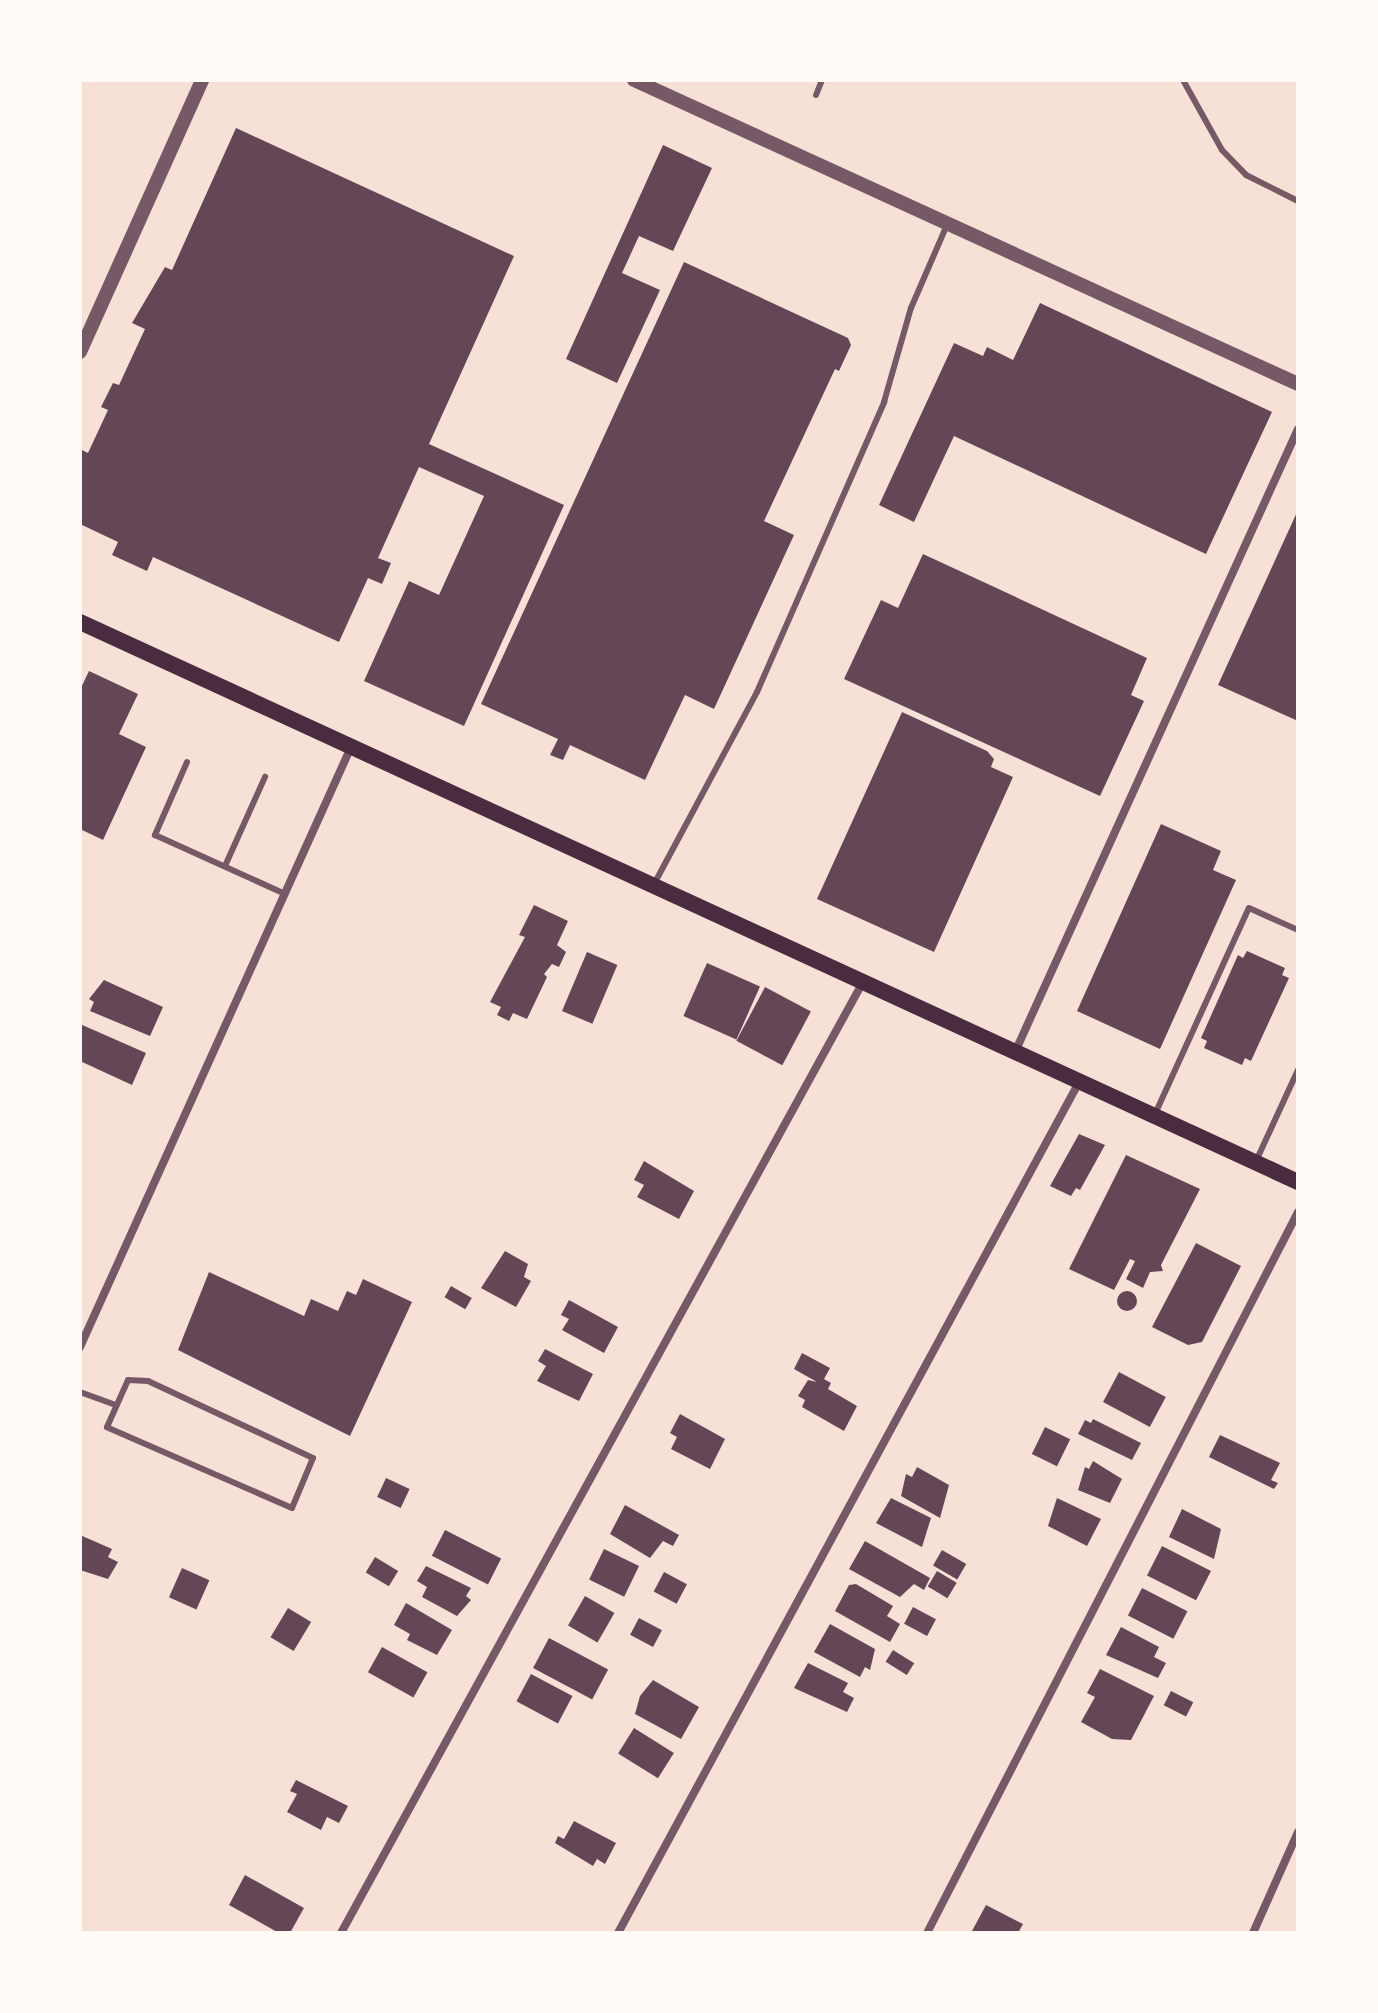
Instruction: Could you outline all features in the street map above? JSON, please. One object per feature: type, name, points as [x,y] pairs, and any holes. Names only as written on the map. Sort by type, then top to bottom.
[{"type":"main road","points":[[80,622],[1298,1182]]},
{"type":"street","points":[[80,352],[202,80]]},
{"type":"street","points":[[634,80],[1298,384]]},
{"type":"street","points":[[1015,1052],[1298,429]]},
{"type":"street","points":[[80,1347],[351,747]]},
{"type":"street","points":[[341,1933],[863,982]]},
{"type":"street","points":[[618,1933],[1079,1082]]},
{"type":"street","points":[[927,1933],[1298,1212]]},
{"type":"street","points":[[1253,1933],[1298,1832]]},
{"type":"lane","points":[[816,95],[822,80]]},
{"type":"lane","points":[[1183,80],[1222,150],[1246,175],[1298,201]]},
{"type":"lane","points":[[653,886],[757,692],[884,402],[911,308],[947,224]]},
{"type":"lane","points":[[187,762],[155,835],[285,894]]},
{"type":"lane","points":[[225,866],[265,777]]},
{"type":"lane","points":[[1154,1116],[1249,908],[1298,930]]},
{"type":"lane","points":[[1255,1163],[1298,1070]]},
{"type":"lane","points":[[128,1380],[148,1381],[313,1458],[292,1508],[107,1427],[116,1405],[128,1380]]},
{"type":"lane","points":[[80,1392],[116,1405]]},
{"type":"building","points":[[236,128],[514,256],[429,444],[564,505],[464,726],[364,681],[409,581],[439,595],[484,496],[419,467],[378,558],[391,563],[382,584],[368,578],[339,642],[153,557],[147,571],[112,555],[118,542],[80,524],[80,449],[88,453],[108,410],[101,407],[113,383],[119,385],[145,329],[132,323],[165,267],[172,270]]},
{"type":"building","points":[[663,145],[712,168],[673,251],[639,236],[622,273],[660,290],[617,383],[566,359]]},
{"type":"building","points":[[684,262],[848,338],[851,345],[839,371],[835,369],[764,521],[794,535],[714,709],[685,695],[645,780],[570,745],[563,760],[550,755],[558,739],[481,704]]},
{"type":"building","points":[[1040,303],[1272,412],[1206,554],[954,436],[914,522],[879,505],[954,343],[983,356],[987,347],[1013,360]]},
{"type":"building","points":[[1298,510],[1298,721],[1218,685]]},
{"type":"building","points":[[923,554],[1147,658],[1131,695],[1144,701],[1100,796],[844,679],[881,600],[898,608]]},
{"type":"building","points":[[89,671],[138,694],[119,734],[146,747],[103,840],[80,829],[80,690]]},
{"type":"building","points":[[902,712],[987,751],[994,759],[991,767],[1013,777],[934,952],[817,899]]},
{"type":"building","points":[[1161,824],[1221,851],[1213,870],[1236,880],[1160,1049],[1077,1011]]},
{"type":"building","points":[[534,905],[568,921],[557,945],[566,952],[559,967],[552,964],[544,974],[547,977],[527,1019],[513,1013],[509,1021],[497,1015],[501,1007],[490,1002],[525,937],[519,935]]},
{"type":"building","points":[[1247,951],[1285,968],[1282,975],[1289,978],[1251,1061],[1245,1058],[1242,1065],[1204,1048],[1207,1041],[1201,1038],[1238,955],[1243,958]]},
{"type":"building","points":[[587,952],[617,965],[592,1024],[562,1011]]},
{"type":"building","points":[[707,963],[760,987],[736,1040],[683,1016]]},
{"type":"building","points":[[104,980],[163,1007],[150,1036],[90,1011],[94,1002],[89,999]]},
{"type":"building","points":[[765,987],[811,1011],[782,1065],[736,1041]]},
{"type":"building","points":[[80,1024],[146,1053],[132,1085],[80,1061]]},
{"type":"building","points":[[1079,1134],[1105,1145],[1080,1190],[1076,1188],[1071,1196],[1050,1186]]},
{"type":"building","points":[[1126,1155],[1200,1189],[1161,1265],[1163,1271],[1150,1272],[1143,1288],[1126,1279],[1135,1261],[1130,1259],[1114,1290],[1069,1269]]},
{"type":"building","points":[[644,1161],[694,1191],[679,1219],[637,1197],[644,1185],[634,1180]]},
{"type":"building","points":[[1196,1243],[1241,1266],[1202,1342],[1188,1345],[1152,1327]]},
{"type":"building","points":[[505,1251],[528,1264],[524,1277],[531,1281],[516,1307],[481,1288]]},
{"type":"building","points":[[209,1272],[304,1316],[311,1299],[338,1311],[347,1291],[356,1295],[363,1279],[412,1302],[350,1436],[178,1350]]},
{"type":"building","points":[[451,1286],[472,1298],[465,1309],[444,1297]]},
{"type":"building","points":[[1127,1291],[1134,1294],[1137,1301],[1134,1308],[1127,1311],[1120,1308],[1117,1301],[1120,1294]]},
{"type":"building","points":[[569,1300],[618,1327],[604,1353],[562,1330],[569,1319],[561,1315]]},
{"type":"building","points":[[545,1349],[593,1374],[579,1401],[537,1381],[546,1366],[538,1361]]},
{"type":"building","points":[[802,1353],[830,1368],[824,1379],[831,1383],[828,1389],[857,1406],[844,1431],[802,1407],[805,1400],[798,1396],[808,1380],[817,1382],[794,1369]]},
{"type":"building","points":[[1119,1372],[1166,1397],[1150,1427],[1103,1402]]},
{"type":"building","points":[[680,1414],[725,1439],[710,1469],[671,1449],[677,1437],[670,1433]]},
{"type":"building","points":[[1093,1419],[1141,1443],[1132,1460],[1078,1434],[1085,1420],[1091,1423]]},
{"type":"building","points":[[1045,1427],[1070,1439],[1057,1466],[1032,1454]]},
{"type":"building","points":[[1220,1435],[1280,1463],[1271,1480],[1278,1483],[1274,1489],[1209,1457]]},
{"type":"building","points":[[1093,1461],[1122,1479],[1110,1503],[1078,1490],[1085,1467],[1089,1469]]},
{"type":"building","points":[[917,1467],[949,1485],[940,1518],[901,1496],[906,1474],[912,1477]]},
{"type":"building","points":[[386,1478],[410,1489],[401,1508],[377,1497]]},
{"type":"building","points":[[891,1498],[931,1518],[922,1547],[876,1523]]},
{"type":"building","points":[[1057,1498],[1101,1519],[1087,1546],[1048,1526]]},
{"type":"building","points":[[625,1505],[679,1535],[673,1546],[663,1541],[650,1558],[610,1534]]},
{"type":"building","points":[[1182,1509],[1221,1529],[1214,1559],[1169,1537]]},
{"type":"building","points":[[445,1530],[501,1559],[488,1584],[432,1556]]},
{"type":"building","points":[[80,1535],[112,1549],[108,1557],[118,1562],[108,1579],[80,1570]]},
{"type":"building","points":[[865,1541],[930,1578],[924,1590],[914,1584],[900,1597],[849,1569]]},
{"type":"building","points":[[1162,1546],[1211,1571],[1196,1600],[1147,1575]]},
{"type":"building","points":[[604,1549],[639,1566],[624,1597],[589,1580]]},
{"type":"building","points":[[942,1550],[966,1564],[957,1580],[933,1566]]},
{"type":"building","points":[[375,1557],[398,1571],[389,1586],[366,1572]]},
{"type":"building","points":[[426,1566],[471,1588],[466,1596],[471,1600],[457,1616],[422,1597],[427,1587],[417,1581]]},
{"type":"building","points":[[182,1568],[209,1580],[196,1609],[169,1597]]},
{"type":"building","points":[[937,1571],[957,1583],[947,1598],[928,1586]]},
{"type":"building","points":[[664,1572],[687,1584],[677,1604],[654,1591]]},
{"type":"building","points":[[856,1584],[893,1606],[887,1616],[900,1624],[890,1642],[835,1611],[849,1585]]},
{"type":"building","points":[[1142,1588],[1187,1611],[1173,1639],[1128,1616]]},
{"type":"building","points":[[585,1596],[614,1613],[597,1642],[568,1625]]},
{"type":"building","points":[[406,1603],[452,1630],[437,1655],[407,1640],[410,1634],[394,1625]]},
{"type":"building","points":[[913,1607],[936,1619],[927,1636],[904,1624]]},
{"type":"building","points":[[288,1608],[311,1622],[294,1651],[270,1637]]},
{"type":"building","points":[[639,1618],[662,1630],[653,1647],[630,1635]]},
{"type":"building","points":[[830,1624],[875,1649],[870,1670],[865,1667],[860,1677],[814,1652]]},
{"type":"building","points":[[1121,1627],[1159,1647],[1154,1657],[1166,1663],[1158,1678],[1106,1655]]},
{"type":"building","points":[[549,1638],[608,1669],[592,1699],[533,1668]]},
{"type":"building","points":[[382,1647],[427,1672],[413,1698],[368,1672]]},
{"type":"building","points":[[893,1650],[914,1663],[907,1675],[886,1662]]},
{"type":"building","points":[[808,1663],[848,1683],[843,1692],[854,1698],[847,1712],[794,1688]]},
{"type":"building","points":[[1100,1669],[1154,1696],[1131,1740],[1112,1739],[1081,1722],[1095,1697],[1087,1693]]},
{"type":"building","points":[[531,1674],[572,1696],[558,1723],[516,1701]]},
{"type":"building","points":[[653,1680],[699,1707],[681,1739],[635,1714],[640,1696]]},
{"type":"building","points":[[1171,1691],[1193,1702],[1186,1717],[1164,1705]]},
{"type":"building","points":[[634,1728],[674,1753],[658,1778],[618,1753]]},
{"type":"building","points":[[296,1780],[348,1806],[339,1823],[327,1817],[321,1830],[287,1812],[297,1794],[290,1791]]},
{"type":"building","points":[[574,1821],[616,1843],[605,1864],[597,1859],[593,1866],[555,1843],[558,1836],[564,1839]]},
{"type":"building","points":[[245,1875],[304,1908],[290,1933],[279,1933],[229,1905]]},
{"type":"building","points":[[986,1905],[1023,1924],[1018,1933],[972,1931]]}]
